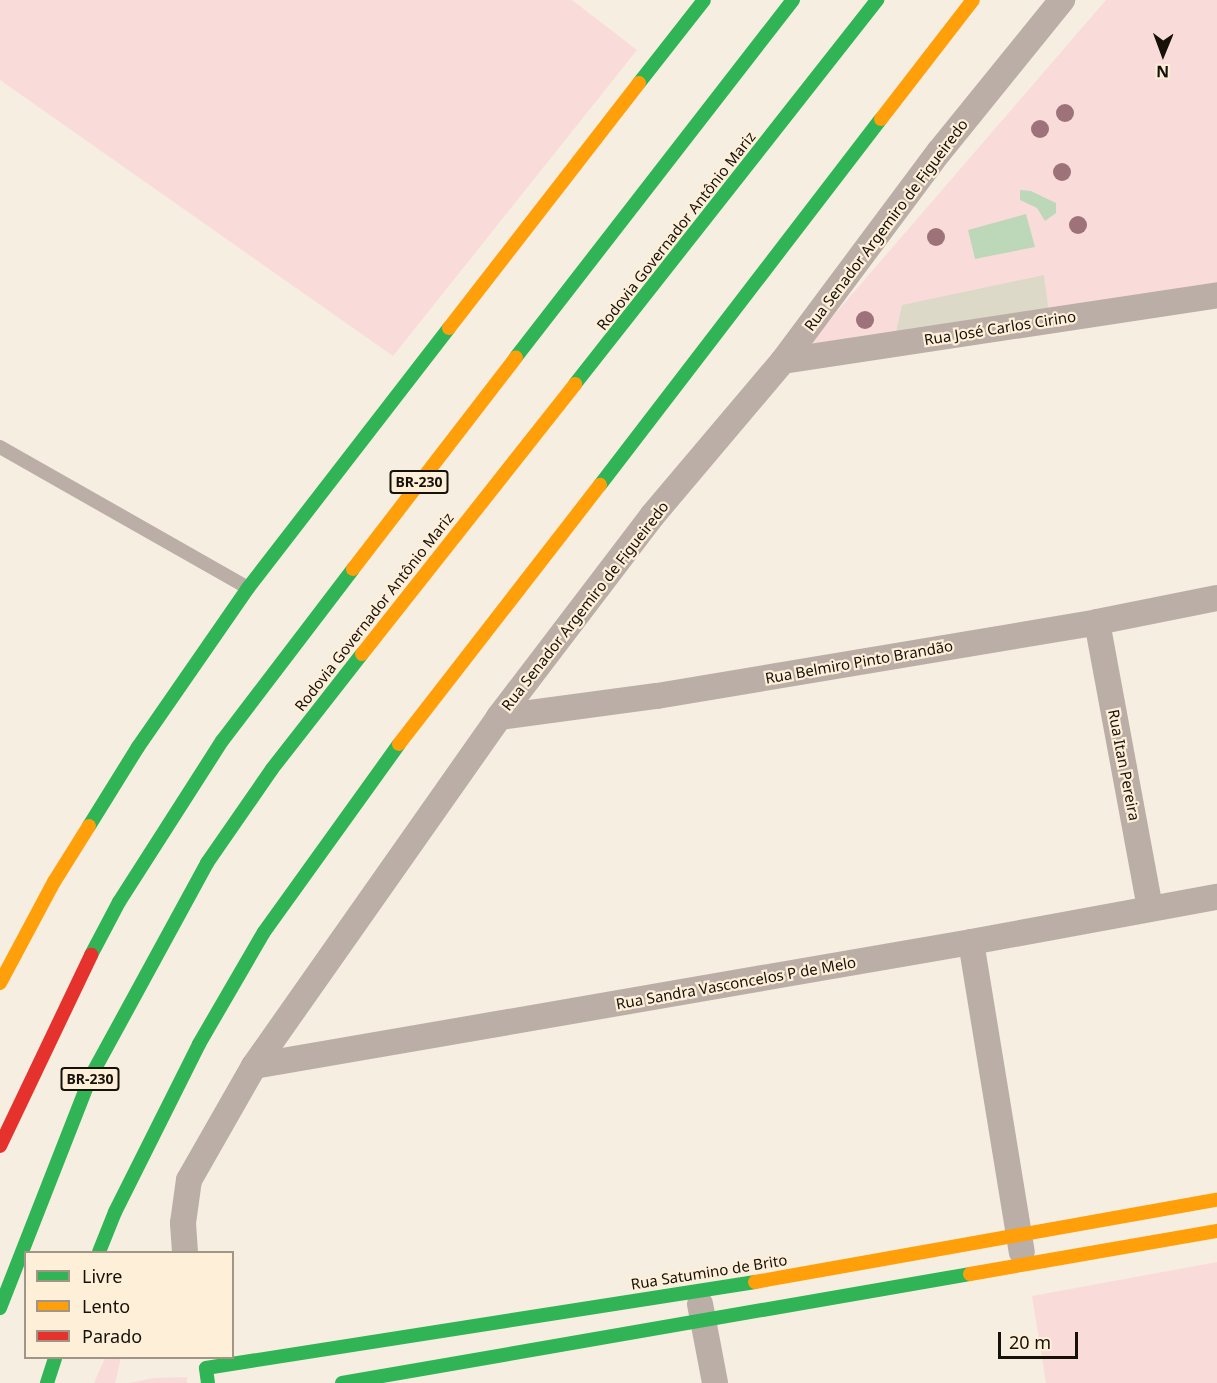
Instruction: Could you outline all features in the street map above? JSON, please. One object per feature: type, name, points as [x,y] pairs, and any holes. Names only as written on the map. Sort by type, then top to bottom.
[{"type":"main road","points":[[0,983],[54,882],[138,747],[248,588],[704,0]]},
{"type":"main road","name":"BR-230","points":[[0,1146],[75,984],[119,903],[222,741],[601,244],[793,0]]},
{"type":"main road","name":"Rodovia Governador Antônio Mariz","points":[[0,1308],[92,1076],[207,863],[280,759],[877,0]]},
{"type":"main road","points":[[99,1251],[116,1212],[199,1044],[264,932],[394,750],[617,465],[973,0]]},
{"type":"main road","name":"Rua Satumino de Brito","points":[[206,1369],[698,1292],[1217,1200]]},
{"type":"main road","points":[[342,1383],[1217,1231]]},
{"type":"main road","points":[[47,1383],[55,1359]]},
{"type":"street","name":"Rua Senador Argemiro de Figueiredo","points":[[185,1251],[183,1222],[189,1180],[254,1066],[499,717],[652,516],[783,361],[939,152],[1062,0]]},
{"type":"street","name":"Rua José Carlos Cirino","points":[[783,361],[1217,295]]},
{"type":"street","name":"Rua Belmiro Pinto Brandão","points":[[499,717],[657,696],[1097,622],[1217,598]]},
{"type":"street","name":"Rua Itan Pereira","points":[[1097,622],[1150,908]]},
{"type":"street","name":"Rua Sandra Vasconcelos P de Melo","points":[[254,1066],[971,942],[1217,897]]},
{"type":"street","points":[[971,942],[1024,1264]]},
{"type":"street","points":[[698,1292],[715,1383]]},
{"type":"lane","points":[[0,447],[248,588]]},
{"type":"shaded area","points":[[0,0],[572,0],[637,50],[393,356],[0,80]]},
{"type":"shaded area","points":[[1106,0],[1217,0],[1217,285],[803,351]]},
{"type":"shaded area","points":[[1020,190],[1031,191],[1056,203],[1056,213],[1045,221],[1037,208],[1020,200]]},
{"type":"shaded area","points":[[1026,214],[1035,247],[975,259],[968,230]]},
{"type":"shaded area","points":[[1217,1262],[1217,1383],[1046,1383],[1032,1296]]},
{"type":"shaded area","points":[[105,1359],[121,1359],[115,1383],[94,1383]]},
{"type":"shaded area","points":[[187,1377],[187,1383],[129,1383],[154,1378]]},
{"type":"building","points":[[1044,275],[1049,314],[895,337],[902,305]]},
{"type":"traffic: fast","points":[[639,83],[704,0]]},
{"type":"traffic: fast","points":[[516,357],[793,0]]},
{"type":"traffic: fast","points":[[575,384],[877,0]]},
{"type":"traffic: fast","points":[[600,485],[881,119]]},
{"type":"traffic: fast","points":[[89,826],[138,747],[248,588],[449,328]]},
{"type":"traffic: fast","points":[[91,955],[119,902],[222,741],[353,569]]},
{"type":"traffic: fast","points":[[0,1308],[91,1076],[207,863],[272,769],[362,654]]},
{"type":"traffic: fast","points":[[99,1251],[115,1212],[199,1044],[264,932],[399,744]]},
{"type":"traffic: fast","points":[[342,1383],[970,1274]]},
{"type":"traffic: fast","points":[[208,1383],[206,1368],[755,1282]]},
{"type":"traffic: fast","points":[[47,1383],[55,1359]]},
{"type":"traffic: slow","points":[[881,119],[973,0]]},
{"type":"traffic: slow","points":[[449,328],[639,83]]},
{"type":"traffic: slow","points":[[353,569],[516,357]]},
{"type":"traffic: slow","points":[[362,654],[575,384]]},
{"type":"traffic: slow","points":[[399,744],[600,485]]},
{"type":"traffic: slow","points":[[0,983],[54,882],[89,826]]},
{"type":"traffic: slow","points":[[755,1282],[1217,1200]]},
{"type":"traffic: slow","points":[[970,1274],[1217,1231]]},
{"type":"traffic: jam","points":[[0,1146],[91,955]]}]
